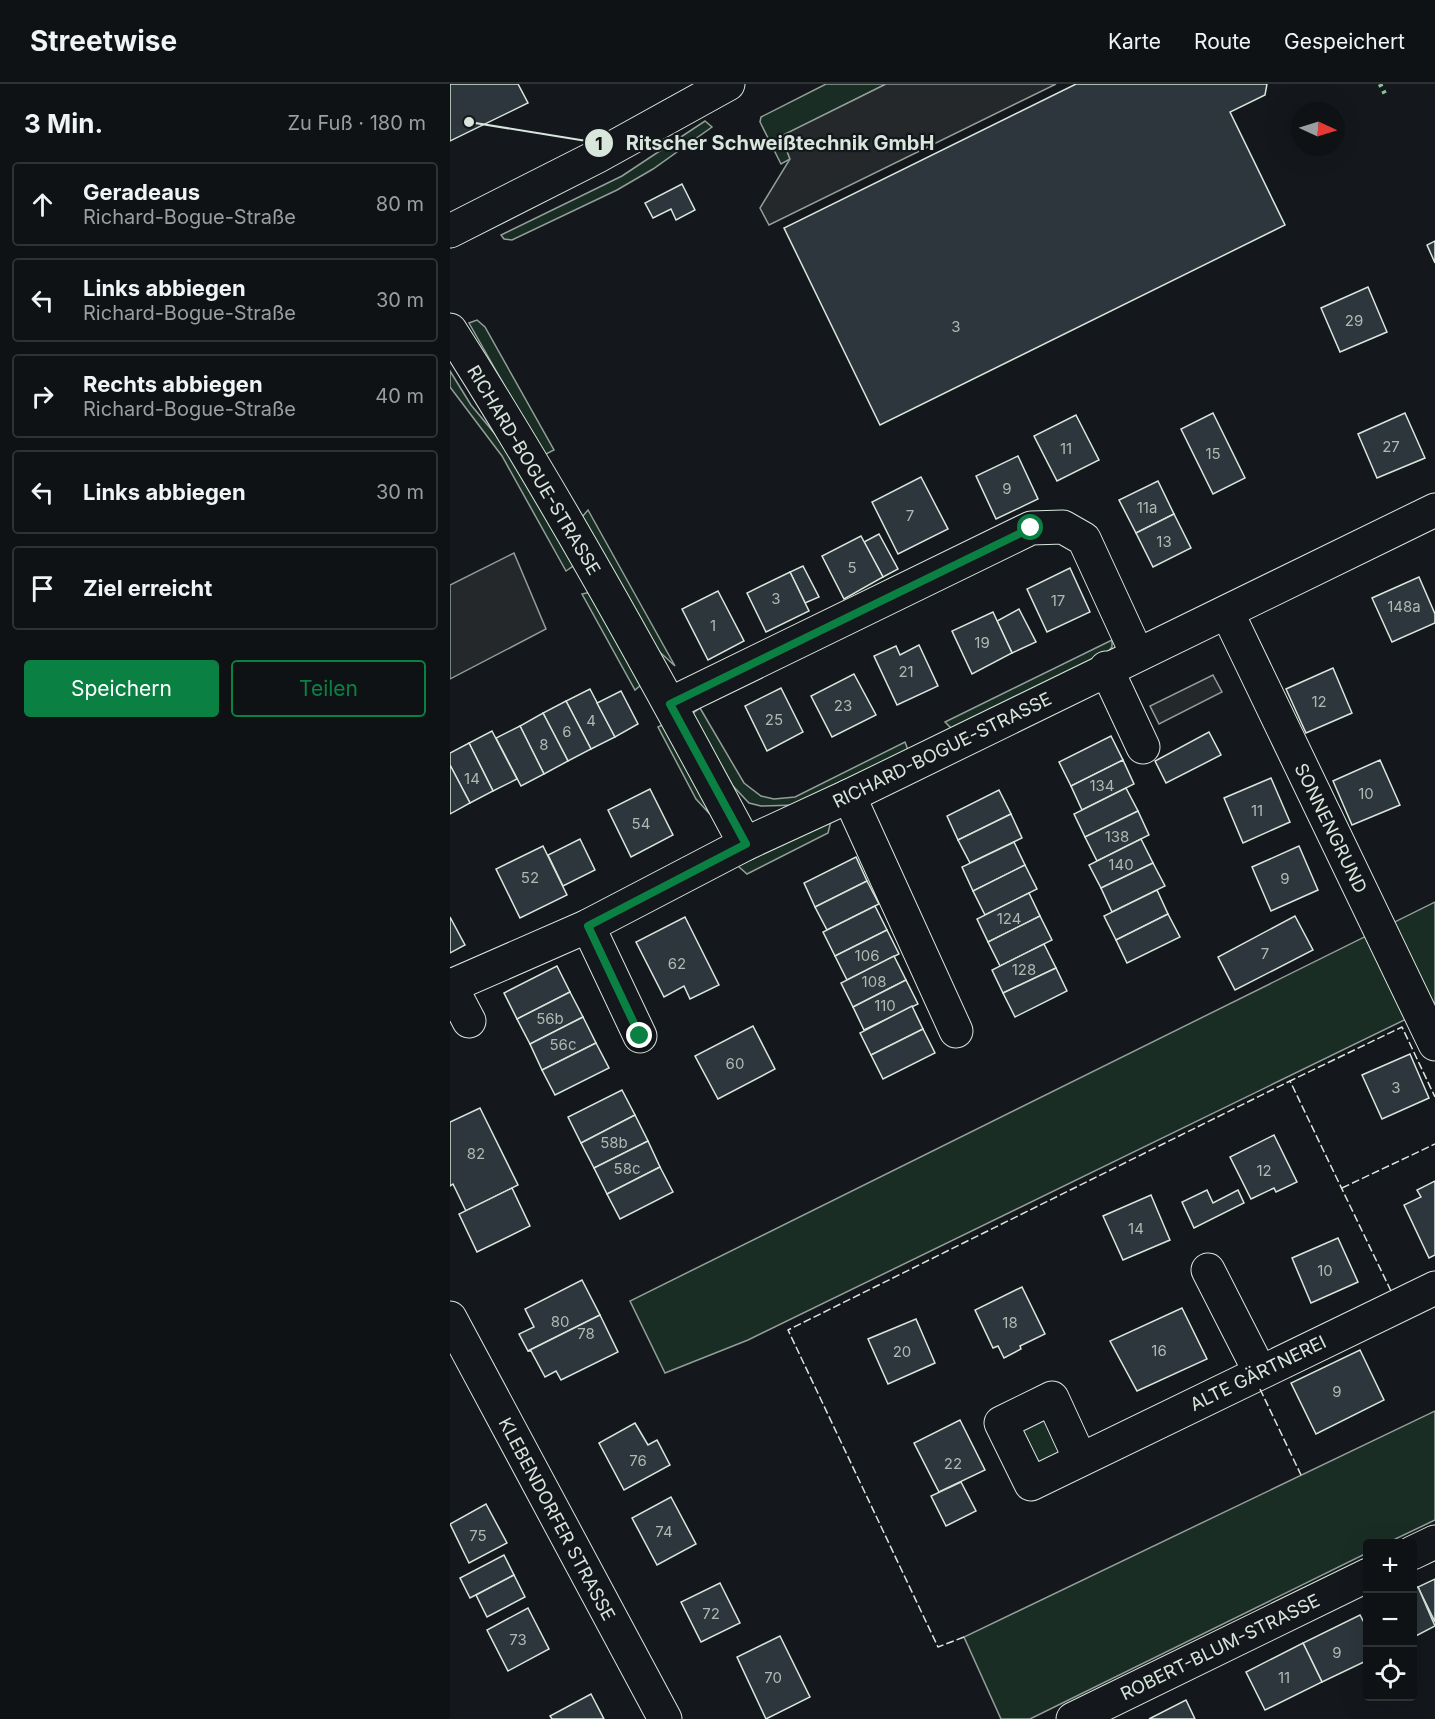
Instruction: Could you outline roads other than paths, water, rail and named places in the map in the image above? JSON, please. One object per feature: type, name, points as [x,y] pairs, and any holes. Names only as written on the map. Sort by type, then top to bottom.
[{"type":"street","points":[[450,231],[596,157],[728,84]]},
{"type":"street","name":"RICHARD-BOGUE-STRASSE","points":[[450,330],[494,398],[670,704],[746,844]]},
{"type":"street","name":"RICHARD-BOGUE-STRASSE","points":[[469,1021],[450,986],[588,926],[746,844],[1435,510]]},
{"type":"street","points":[[670,704],[1031,528],[1047,526],[1063,527],[1084,539],[1137,654]]},
{"type":"street","name":"SONNENGRUND","points":[[1227,612],[1435,1044]]},
{"type":"street","points":[[1106,668],[1143,747]]},
{"type":"street","points":[[849,796],[956,1031]]},
{"type":"street","points":[[588,926],[640,1036]]},
{"type":"street","points":[[1208,1270],[1260,1372]]},
{"type":"street","name":"ALTE GÄRTNEREI","points":[[1080,1459],[1435,1288]]},
{"type":"street","name":"KLEBENDORFER STRASSE","points":[[450,1318],[458,1353],[665,1719]]},
{"type":"street","points":[[1417,1551],[1435,1542]]},
{"type":"street","name":"ROBERT-BLUM-STRASSE","points":[[1073,1719],[1363,1577]]},
{"type":"place","name":"Ritscher Schweißtechnik GmbH","points":[[469,122]]}]
